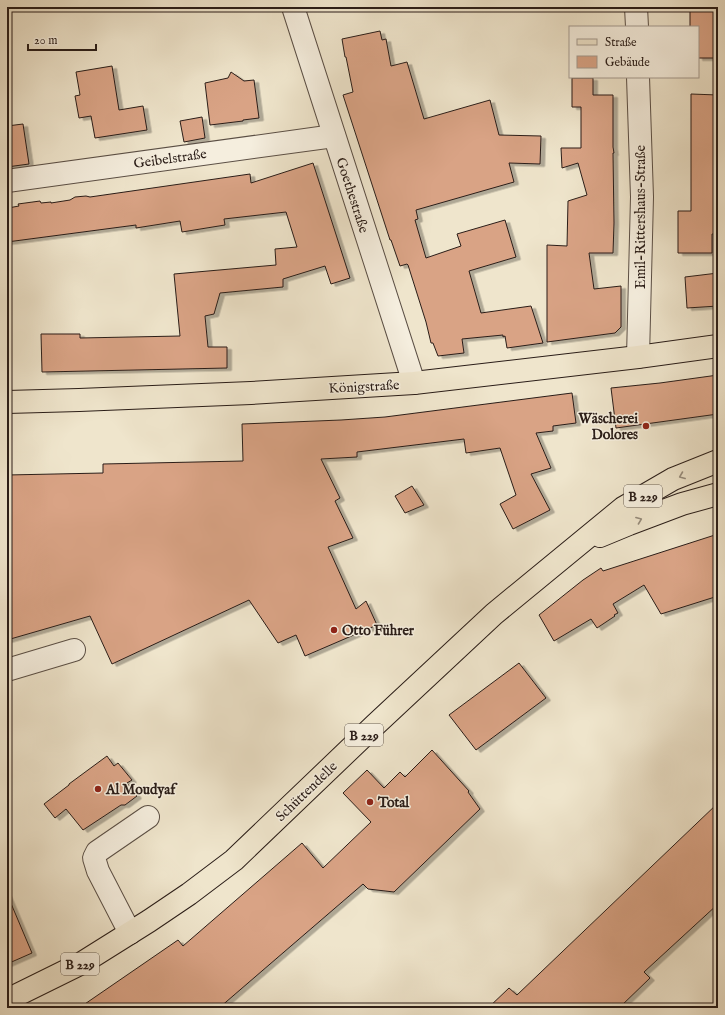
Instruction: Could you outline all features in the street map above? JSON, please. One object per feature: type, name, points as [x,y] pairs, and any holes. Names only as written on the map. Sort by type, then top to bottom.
[{"type":"main road","name":"Königstraße","points":[[7,402],[251,393],[414,383],[638,357],[718,346]]},
{"type":"main road","name":"Schüttendelle","points":[[7,1000],[82,963],[150,921],[234,860],[369,730],[488,619],[623,508],[673,479],[718,461]]},
{"type":"main road","name":"Schüttendelle","points":[[577,546],[682,504],[718,494]]},
{"type":"street","name":"Goethestraße","points":[[293,7],[414,383]]},
{"type":"street","points":[[636,7],[637,26]]},
{"type":"street","name":"Emil-Rittershaus-Straße","points":[[638,78],[642,197],[638,357]]},
{"type":"street","name":"Geibelstraße","points":[[7,181],[334,136]]},
{"type":"street","points":[[7,670],[74,650]]},
{"type":"street","points":[[130,933],[98,871],[94,858],[97,852],[148,817]]},
{"type":"building","points":[[690,7],[718,7],[718,58],[699,58],[699,26],[690,26]]},
{"type":"building","points":[[380,31],[382,40],[386,39],[391,66],[407,62],[424,119],[490,100],[499,135],[541,136],[540,164],[509,163],[514,182],[416,210],[418,219],[415,220],[426,258],[461,246],[457,234],[505,220],[516,257],[469,271],[481,313],[531,306],[543,343],[507,348],[505,336],[503,337],[503,335],[462,339],[464,353],[438,356],[433,343],[431,343],[408,265],[400,266],[390,240],[343,95],[353,92],[342,39]]},
{"type":"building","points":[[112,66],[119,110],[143,106],[147,130],[95,138],[91,116],[79,118],[75,96],[80,95],[76,72]]},
{"type":"building","points":[[231,72],[244,81],[254,80],[259,118],[210,125],[205,83],[228,78]]},
{"type":"building","points":[[572,78],[593,78],[593,95],[613,95],[613,253],[589,253],[594,289],[621,286],[621,327],[615,333],[547,342],[547,245],[567,246],[568,201],[587,195],[578,163],[562,168],[561,148],[581,148],[581,107],[572,107]]},
{"type":"building","points":[[691,94],[718,95],[718,132],[715,132],[716,171],[718,171],[718,234],[712,234],[712,253],[678,253],[678,211],[691,211]]},
{"type":"building","points":[[202,117],[205,138],[184,142],[180,121]]},
{"type":"building","points":[[23,124],[29,164],[7,167],[7,126]]},
{"type":"building","points":[[313,163],[350,278],[331,284],[325,266],[283,279],[283,287],[220,293],[214,314],[205,316],[208,347],[227,347],[227,368],[42,372],[41,334],[80,334],[80,338],[180,336],[174,274],[276,265],[275,249],[297,247],[286,212],[224,219],[225,225],[182,232],[180,221],[136,228],[136,225],[7,242],[8,208],[19,206],[18,204],[40,201],[41,203],[51,203],[70,200],[75,197],[90,197],[250,174],[251,183]]},
{"type":"building","points":[[718,273],[718,306],[687,308],[685,277]]},
{"type":"building","points":[[718,375],[718,414],[616,428],[611,388]]},
{"type":"building","points":[[572,393],[576,423],[553,426],[553,431],[536,433],[551,468],[531,474],[550,510],[513,529],[500,504],[516,495],[500,448],[466,453],[464,439],[357,452],[357,457],[321,459],[340,498],[335,501],[353,538],[328,547],[356,609],[366,601],[377,625],[305,656],[296,635],[278,643],[249,600],[112,664],[90,616],[7,640],[7,475],[103,473],[103,464],[243,461],[242,424],[385,417]]},
{"type":"building","points":[[412,486],[424,505],[405,513],[395,496]]},
{"type":"building","points":[[718,534],[718,596],[661,614],[644,585],[613,604],[618,613],[597,628],[591,619],[554,641],[539,615],[583,580],[601,568],[603,571]]},
{"type":"building","points":[[519,663],[546,698],[476,750],[449,715]]},
{"type":"building","points":[[432,750],[469,791],[468,792],[480,809],[394,892],[368,889],[363,884],[219,1008],[79,1008],[178,940],[183,946],[302,843],[323,868],[371,822],[343,793],[367,770],[384,788],[400,772],[405,777]]},
{"type":"building","name":"Al Moudyaf","points":[[107,756],[114,766],[118,763],[132,780],[127,783],[137,796],[125,805],[121,805],[83,830],[66,809],[55,818],[44,804]]},
{"type":"building","points":[[718,803],[718,904],[644,972],[650,978],[619,1008],[488,1008],[509,988],[517,995]]},
{"type":"building","points":[[7,894],[32,953],[7,964]]},
{"type":"place","name":"Wäscherei Dolores","points":[[646,426]]},
{"type":"place","name":"Otto Führer","points":[[334,630]]},
{"type":"place","name":"Al Moudyaf","points":[[98,789]]},
{"type":"place","name":"Total","points":[[370,802]]}]
